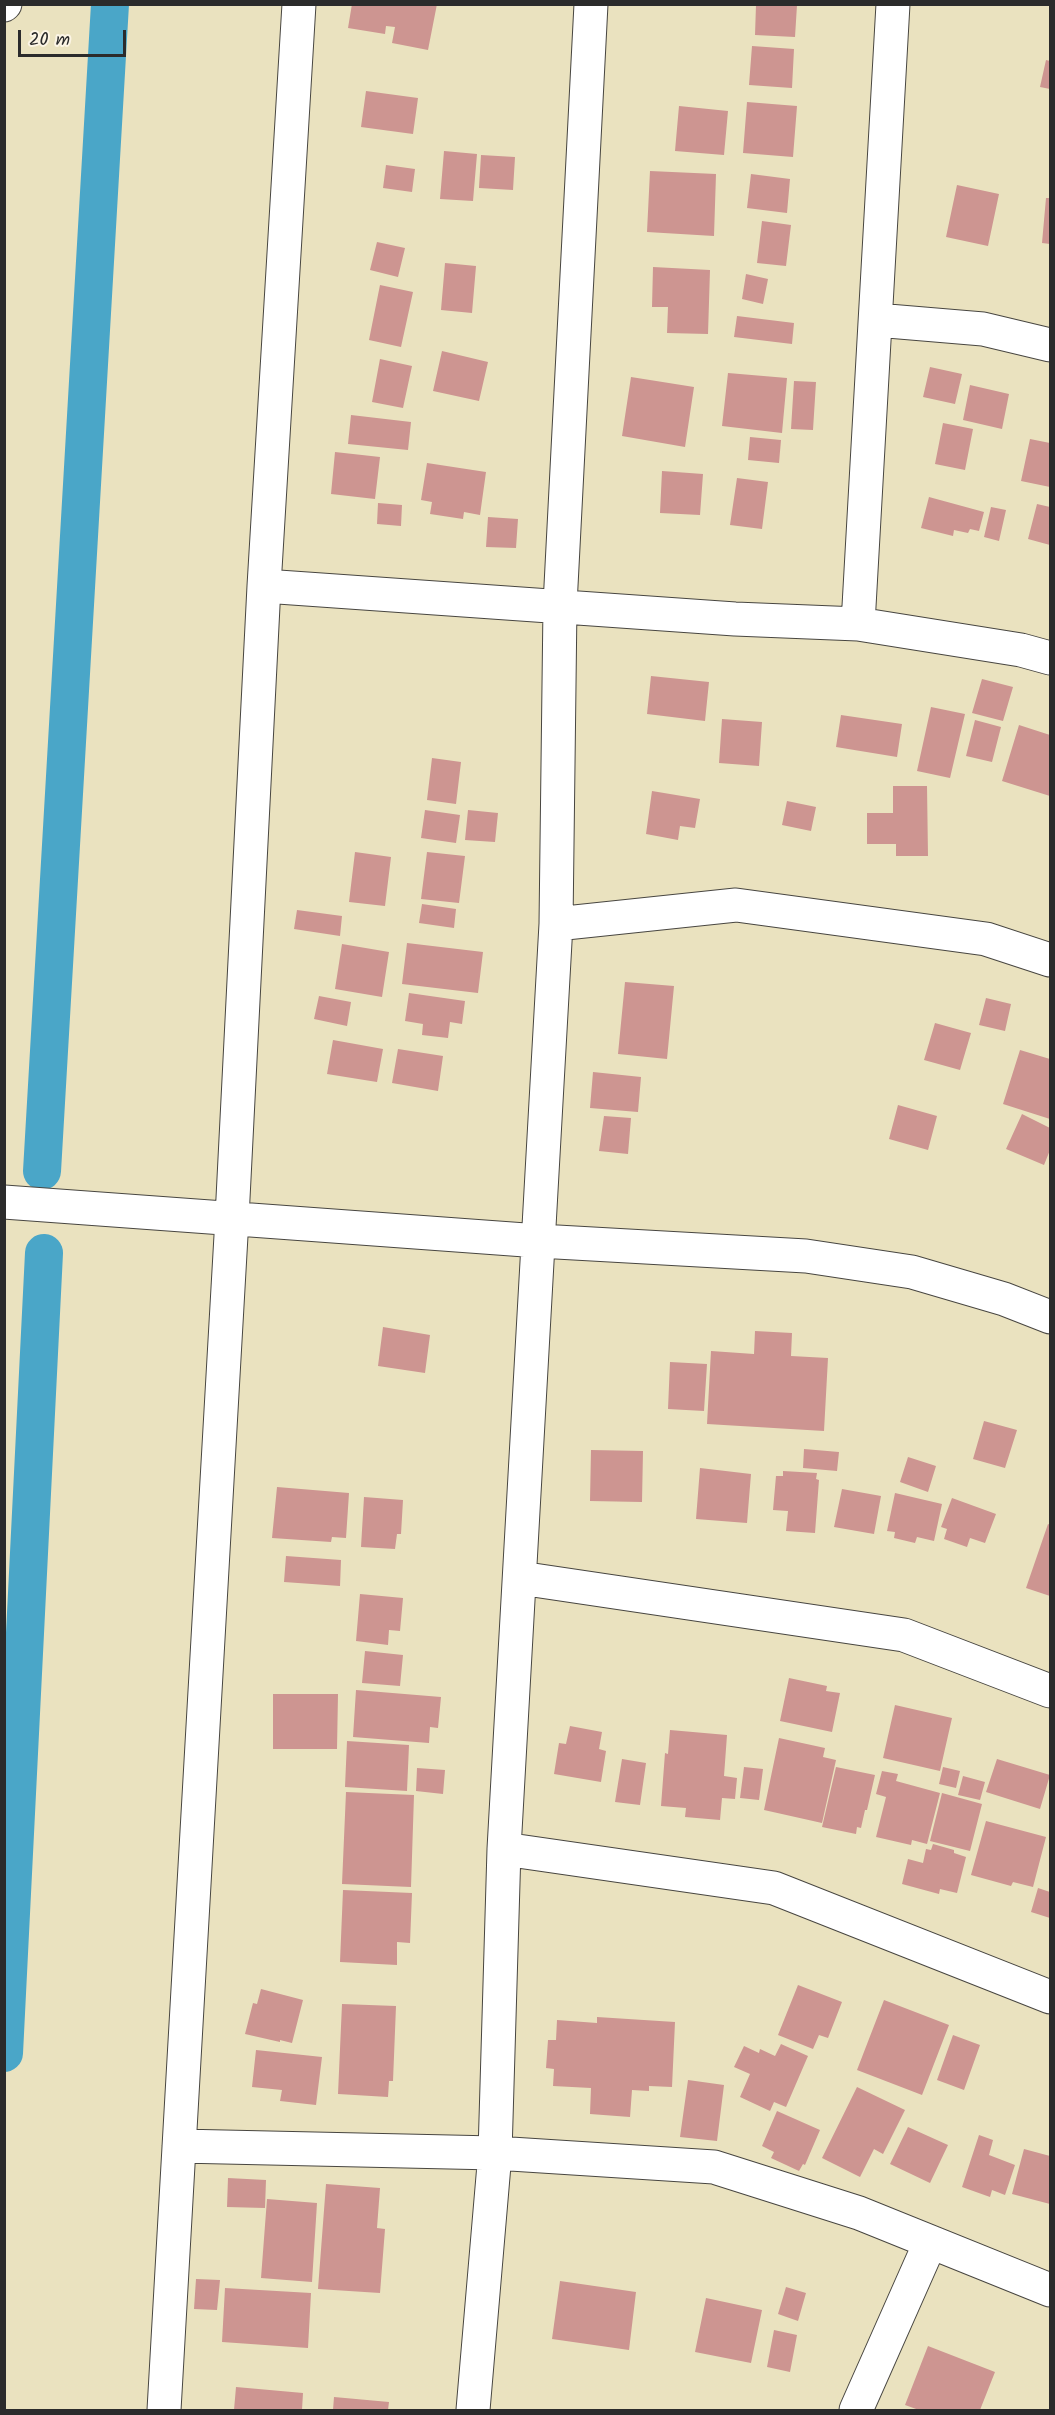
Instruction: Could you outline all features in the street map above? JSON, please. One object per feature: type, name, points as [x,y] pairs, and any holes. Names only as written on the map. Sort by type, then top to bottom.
[{"type":"street","points":[[164,2410],[232,1218],[264,586],[299,4]]},
{"type":"street","points":[[473,2410],[495,2153],[504,1849],[556,924],[560,605],[591,4]]},
{"type":"street","points":[[858,624],[893,4]]},
{"type":"street","points":[[876,320],[983,329],[1050,345]]},
{"type":"street","points":[[264,586],[735,619],[858,624],[1021,650],[1050,658]]},
{"type":"street","points":[[556,924],[736,905],[986,939],[1050,960]]},
{"type":"street","points":[[4,1202],[539,1241],[806,1257],[912,1272],[1004,1299],[1050,1317]]},
{"type":"street","points":[[520,1578],[904,1635],[1050,1691]]},
{"type":"street","points":[[504,1849],[774,1888],[1050,1997]]},
{"type":"street","points":[[179,2146],[495,2153],[714,2167],[859,2213],[1050,2290]]},
{"type":"street","points":[[856,2410],[930,2243]]},
{"type":"building","points":[[352,4],[437,4],[428,50],[392,43],[395,27],[386,26],[385,34],[348,28]]},
{"type":"building","points":[[756,5],[797,5],[795,37],[755,35]]},
{"type":"building","points":[[752,46],[794,49],[792,88],[749,85]]},
{"type":"building","points":[[1046,60],[1050,61],[1050,89],[1040,87]]},
{"type":"building","points":[[366,91],[418,98],[413,134],[361,127]]},
{"type":"building","points":[[747,102],[797,106],[793,157],[743,153]]},
{"type":"building","points":[[679,106],[728,111],[724,155],[675,151]]},
{"type":"building","points":[[444,151],[477,154],[473,201],[440,199]]},
{"type":"building","points":[[481,155],[515,157],[513,190],[479,188]]},
{"type":"building","points":[[386,165],[415,169],[412,192],[383,188]]},
{"type":"building","points":[[650,171],[716,174],[714,236],[647,232]]},
{"type":"building","points":[[751,174],[790,179],[787,213],[747,208]]},
{"type":"building","points":[[957,185],[999,194],[988,246],[946,237]]},
{"type":"building","points":[[1046,198],[1050,198],[1050,244],[1042,243]]},
{"type":"building","points":[[762,221],[791,225],[786,266],[757,263]]},
{"type":"building","points":[[377,242],[405,248],[398,277],[370,270]]},
{"type":"building","points":[[445,263],[476,266],[472,313],[441,310]]},
{"type":"building","points":[[653,267],[710,270],[708,334],[667,333],[668,307],[652,307]]},
{"type":"building","points":[[746,274],[768,279],[763,304],[742,299]]},
{"type":"building","points":[[380,285],[413,292],[401,347],[369,340]]},
{"type":"building","points":[[737,316],[794,323],[792,344],[734,337]]},
{"type":"building","points":[[442,351],[488,362],[479,401],[433,391]]},
{"type":"building","points":[[380,359],[412,366],[403,408],[372,402]]},
{"type":"building","points":[[930,367],[962,374],[955,404],[923,397]]},
{"type":"building","points":[[728,373],[787,378],[782,433],[722,426]]},
{"type":"building","points":[[631,377],[694,387],[685,447],[622,436]]},
{"type":"building","points":[[794,381],[816,382],[813,430],[791,429]]},
{"type":"building","points":[[970,385],[1009,394],[1002,429],[963,420]]},
{"type":"building","points":[[351,415],[411,422],[408,450],[348,444]]},
{"type":"building","points":[[943,423],[973,429],[965,470],[935,464]]},
{"type":"building","points":[[750,437],[781,440],[779,463],[748,460]]},
{"type":"building","points":[[1030,439],[1050,443],[1050,487],[1021,481]]},
{"type":"building","points":[[335,452],[380,457],[375,499],[331,494]]},
{"type":"building","points":[[427,463],[486,472],[480,515],[464,512],[463,519],[430,514],[432,502],[421,500]]},
{"type":"building","points":[[662,471],[703,474],[700,515],[660,513]]},
{"type":"building","points":[[737,478],[768,482],[762,529],[730,525]]},
{"type":"building","points":[[929,497],[984,512],[979,531],[970,529],[968,533],[954,530],[953,536],[921,528]]},
{"type":"building","points":[[378,503],[402,505],[401,526],[377,524]]},
{"type":"building","points":[[1037,504],[1050,507],[1050,545],[1028,539]]},
{"type":"building","points":[[991,507],[1006,510],[999,541],[984,537]]},
{"type":"building","points":[[488,517],[518,519],[516,548],[486,547]]},
{"type":"building","points":[[651,676],[709,682],[705,721],[647,714]]},
{"type":"building","points":[[982,679],[1013,687],[1003,721],[972,713]]},
{"type":"building","points":[[931,707],[965,714],[950,778],[917,771]]},
{"type":"building","points":[[841,715],[902,724],[897,757],[836,747]]},
{"type":"building","points":[[722,719],[762,722],[759,766],[719,763]]},
{"type":"building","points":[[975,720],[1001,727],[992,762],[966,756]]},
{"type":"building","points":[[1019,725],[1050,735],[1050,796],[1002,781]]},
{"type":"building","points":[[432,758],[461,762],[456,804],[427,800]]},
{"type":"building","points":[[893,786],[927,786],[928,856],[896,856],[896,844],[867,844],[867,813],[893,813]]},
{"type":"building","points":[[652,791],[700,799],[695,828],[680,826],[678,840],[646,834]]},
{"type":"building","points":[[787,801],[816,807],[811,831],[782,825]]},
{"type":"building","points":[[425,810],[460,815],[456,843],[421,838]]},
{"type":"building","points":[[468,810],[498,813],[495,842],[465,840]]},
{"type":"building","points":[[355,852],[391,857],[385,906],[349,902]]},
{"type":"building","points":[[427,852],[465,856],[459,903],[421,899]]},
{"type":"building","points":[[422,904],[456,909],[454,928],[419,923]]},
{"type":"building","points":[[297,910],[342,916],[340,936],[294,929]]},
{"type":"building","points":[[407,943],[483,952],[478,993],[402,984]]},
{"type":"building","points":[[342,944],[389,952],[382,997],[335,989]]},
{"type":"building","points":[[625,982],[674,986],[667,1059],[618,1054]]},
{"type":"building","points":[[409,993],[465,1001],[462,1024],[450,1022],[448,1038],[422,1035],[423,1024],[405,1021]]},
{"type":"building","points":[[319,996],[351,1002],[347,1026],[314,1019]]},
{"type":"building","points":[[986,998],[1011,1004],[1005,1031],[979,1025]]},
{"type":"building","points":[[935,1023],[971,1033],[960,1070],[924,1060]]},
{"type":"building","points":[[333,1040],[383,1049],[377,1082],[327,1074]]},
{"type":"building","points":[[398,1049],[443,1056],[438,1091],[392,1083]]},
{"type":"building","points":[[1020,1050],[1050,1059],[1050,1119],[1003,1104]]},
{"type":"building","points":[[593,1072],[641,1077],[638,1112],[590,1108]]},
{"type":"building","points":[[898,1105],[937,1116],[928,1150],[889,1139]]},
{"type":"building","points":[[1022,1114],[1050,1128],[1050,1150],[1044,1165],[1006,1149]]},
{"type":"building","points":[[604,1116],[631,1118],[628,1154],[599,1151]]},
{"type":"building","points":[[383,1327],[430,1335],[425,1373],[378,1366]]},
{"type":"building","points":[[755,1331],[792,1333],[791,1356],[828,1358],[824,1431],[707,1424],[711,1351],[754,1354]]},
{"type":"building","points":[[670,1362],[707,1364],[704,1411],[668,1409]]},
{"type":"building","points":[[984,1421],[1017,1430],[1005,1468],[973,1459]]},
{"type":"building","points":[[804,1449],[839,1452],[837,1471],[803,1468]]},
{"type":"building","points":[[591,1450],[643,1451],[642,1502],[590,1501]]},
{"type":"building","points":[[908,1457],[936,1466],[928,1492],[900,1482]]},
{"type":"building","points":[[700,1468],[751,1474],[747,1523],[696,1519]]},
{"type":"building","points":[[783,1471],[817,1473],[816,1479],[819,1480],[815,1533],[786,1531],[788,1511],[773,1510],[776,1476],[783,1476]]},
{"type":"building","points":[[277,1487],[349,1493],[346,1538],[332,1537],[331,1542],[272,1538]]},
{"type":"building","points":[[842,1489],[881,1496],[874,1534],[834,1527]]},
{"type":"building","points":[[895,1493],[942,1504],[934,1541],[917,1537],[915,1543],[894,1538],[895,1532],[887,1531]]},
{"type":"building","points":[[364,1497],[403,1500],[401,1534],[397,1534],[395,1549],[361,1547]]},
{"type":"building","points":[[952,1498],[996,1514],[985,1543],[970,1538],[967,1547],[944,1539],[947,1529],[941,1527]]},
{"type":"building","points":[[1048,1524],[1050,1525],[1050,1596],[1026,1588]]},
{"type":"building","points":[[286,1556],[341,1560],[340,1586],[284,1582]]},
{"type":"building","points":[[360,1594],[403,1598],[400,1631],[389,1630],[388,1645],[356,1641]]},
{"type":"building","points":[[365,1651],[403,1655],[400,1686],[362,1683]]},
{"type":"building","points":[[789,1678],[827,1686],[826,1691],[840,1693],[832,1732],[780,1721]]},
{"type":"building","points":[[356,1690],[441,1697],[438,1728],[430,1727],[429,1743],[353,1737]]},
{"type":"building","points":[[273,1694],[338,1694],[337,1749],[273,1749]]},
{"type":"building","points":[[895,1705],[952,1718],[940,1771],[883,1758]]},
{"type":"building","points":[[570,1726],[602,1732],[599,1749],[606,1751],[601,1782],[554,1774],[559,1743],[566,1744]]},
{"type":"building","points":[[670,1730],[727,1735],[724,1776],[737,1778],[735,1799],[722,1798],[720,1820],[685,1817],[686,1808],[661,1806],[665,1753],[668,1754]]},
{"type":"building","points":[[779,1738],[825,1748],[823,1757],[836,1760],[822,1823],[764,1810]]},
{"type":"building","points":[[347,1741],[409,1745],[407,1791],[345,1787]]},
{"type":"building","points":[[622,1759],[646,1763],[640,1805],[615,1802]]},
{"type":"building","points":[[997,1759],[1050,1775],[1040,1809],[986,1792]]},
{"type":"building","points":[[744,1767],[763,1769],[759,1800],[740,1798]]},
{"type":"building","points":[[836,1767],[875,1775],[867,1810],[865,1810],[861,1828],[857,1827],[856,1834],[822,1827]]},
{"type":"building","points":[[943,1767],[960,1771],[956,1788],[939,1784]]},
{"type":"building","points":[[417,1768],[445,1770],[443,1794],[416,1791]]},
{"type":"building","points":[[882,1771],[898,1774],[896,1781],[940,1793],[927,1844],[912,1840],[911,1845],[876,1837],[886,1797],[876,1794]]},
{"type":"building","points":[[963,1776],[985,1782],[980,1800],[958,1795]]},
{"type":"building","points":[[346,1792],[414,1795],[411,1887],[342,1884]]},
{"type":"building","points":[[942,1793],[982,1804],[970,1851],[930,1841]]},
{"type":"building","points":[[986,1821],[1046,1837],[1033,1887],[1013,1882],[1011,1886],[971,1875]]},
{"type":"building","points":[[933,1844],[954,1850],[954,1853],[966,1857],[957,1893],[940,1889],[939,1894],[902,1884],[908,1859],[923,1863],[926,1849],[931,1850]]},
{"type":"building","points":[[1038,1888],[1050,1892],[1050,1918],[1031,1912]]},
{"type":"building","points":[[343,1890],[412,1893],[410,1943],[397,1942],[397,1965],[340,1962]]},
{"type":"building","points":[[798,1985],[842,2002],[828,2038],[819,2035],[813,2049],[778,2035]]},
{"type":"building","points":[[261,1989],[303,2000],[292,2043],[245,2034],[253,2003],[257,2004]]},
{"type":"building","points":[[884,2000],[949,2025],[922,2095],[857,2070]]},
{"type":"building","points":[[342,2004],[396,2006],[393,2081],[389,2081],[388,2097],[338,2094]]},
{"type":"building","points":[[597,2017],[675,2022],[672,2087],[649,2086],[649,2091],[632,2090],[630,2117],[590,2114],[591,2088],[553,2086],[554,2069],[546,2068],[548,2040],[556,2040],[557,2020],[597,2023]]},
{"type":"building","points":[[953,2035],[980,2045],[964,2090],[937,2080]]},
{"type":"building","points":[[781,2044],[808,2056],[786,2107],[774,2102],[770,2111],[740,2097],[750,2074],[734,2067],[744,2046],[759,2053],[760,2049],[775,2056]]},
{"type":"building","points":[[256,2050],[322,2057],[316,2105],[280,2101],[282,2090],[252,2087]]},
{"type":"building","points":[[688,2080],[724,2085],[717,2141],[680,2137]]},
{"type":"building","points":[[857,2087],[905,2110],[883,2154],[874,2149],[860,2177],[822,2158]]},
{"type":"building","points":[[777,2111],[820,2130],[805,2165],[803,2164],[799,2171],[771,2158],[774,2152],[762,2146]]},
{"type":"building","points":[[908,2127],[948,2145],[930,2183],[890,2164]]},
{"type":"building","points":[[979,2135],[993,2140],[989,2155],[1015,2165],[1005,2195],[992,2190],[990,2197],[962,2187]]},
{"type":"building","points":[[1024,2149],[1050,2156],[1050,2204],[1012,2194]]},
{"type":"building","points":[[228,2178],[266,2180],[265,2208],[227,2207]]},
{"type":"building","points":[[326,2184],[380,2188],[377,2228],[385,2229],[380,2293],[318,2289]]},
{"type":"building","points":[[267,2199],[317,2203],[312,2282],[261,2278]]},
{"type":"building","points":[[196,2279],[220,2280],[217,2310],[194,2309]]},
{"type":"building","points":[[560,2281],[636,2292],[629,2350],[552,2339]]},
{"type":"building","points":[[786,2287],[806,2293],[798,2321],[778,2314]]},
{"type":"building","points":[[225,2288],[311,2293],[308,2348],[222,2342]]},
{"type":"building","points":[[706,2298],[762,2310],[751,2363],[695,2352]]},
{"type":"building","points":[[774,2330],[797,2335],[790,2372],[767,2367]]},
{"type":"building","points":[[928,2346],[995,2372],[980,2410],[919,2410],[905,2405]]},
{"type":"building","points":[[236,2387],[303,2393],[302,2410],[234,2410]]},
{"type":"building","points":[[334,2397],[389,2402],[388,2410],[333,2410]]},
{"type":"waterway","points":[[42,1171],[110,4]]},
{"type":"waterway","points":[[4,2053],[44,1253]]}]
